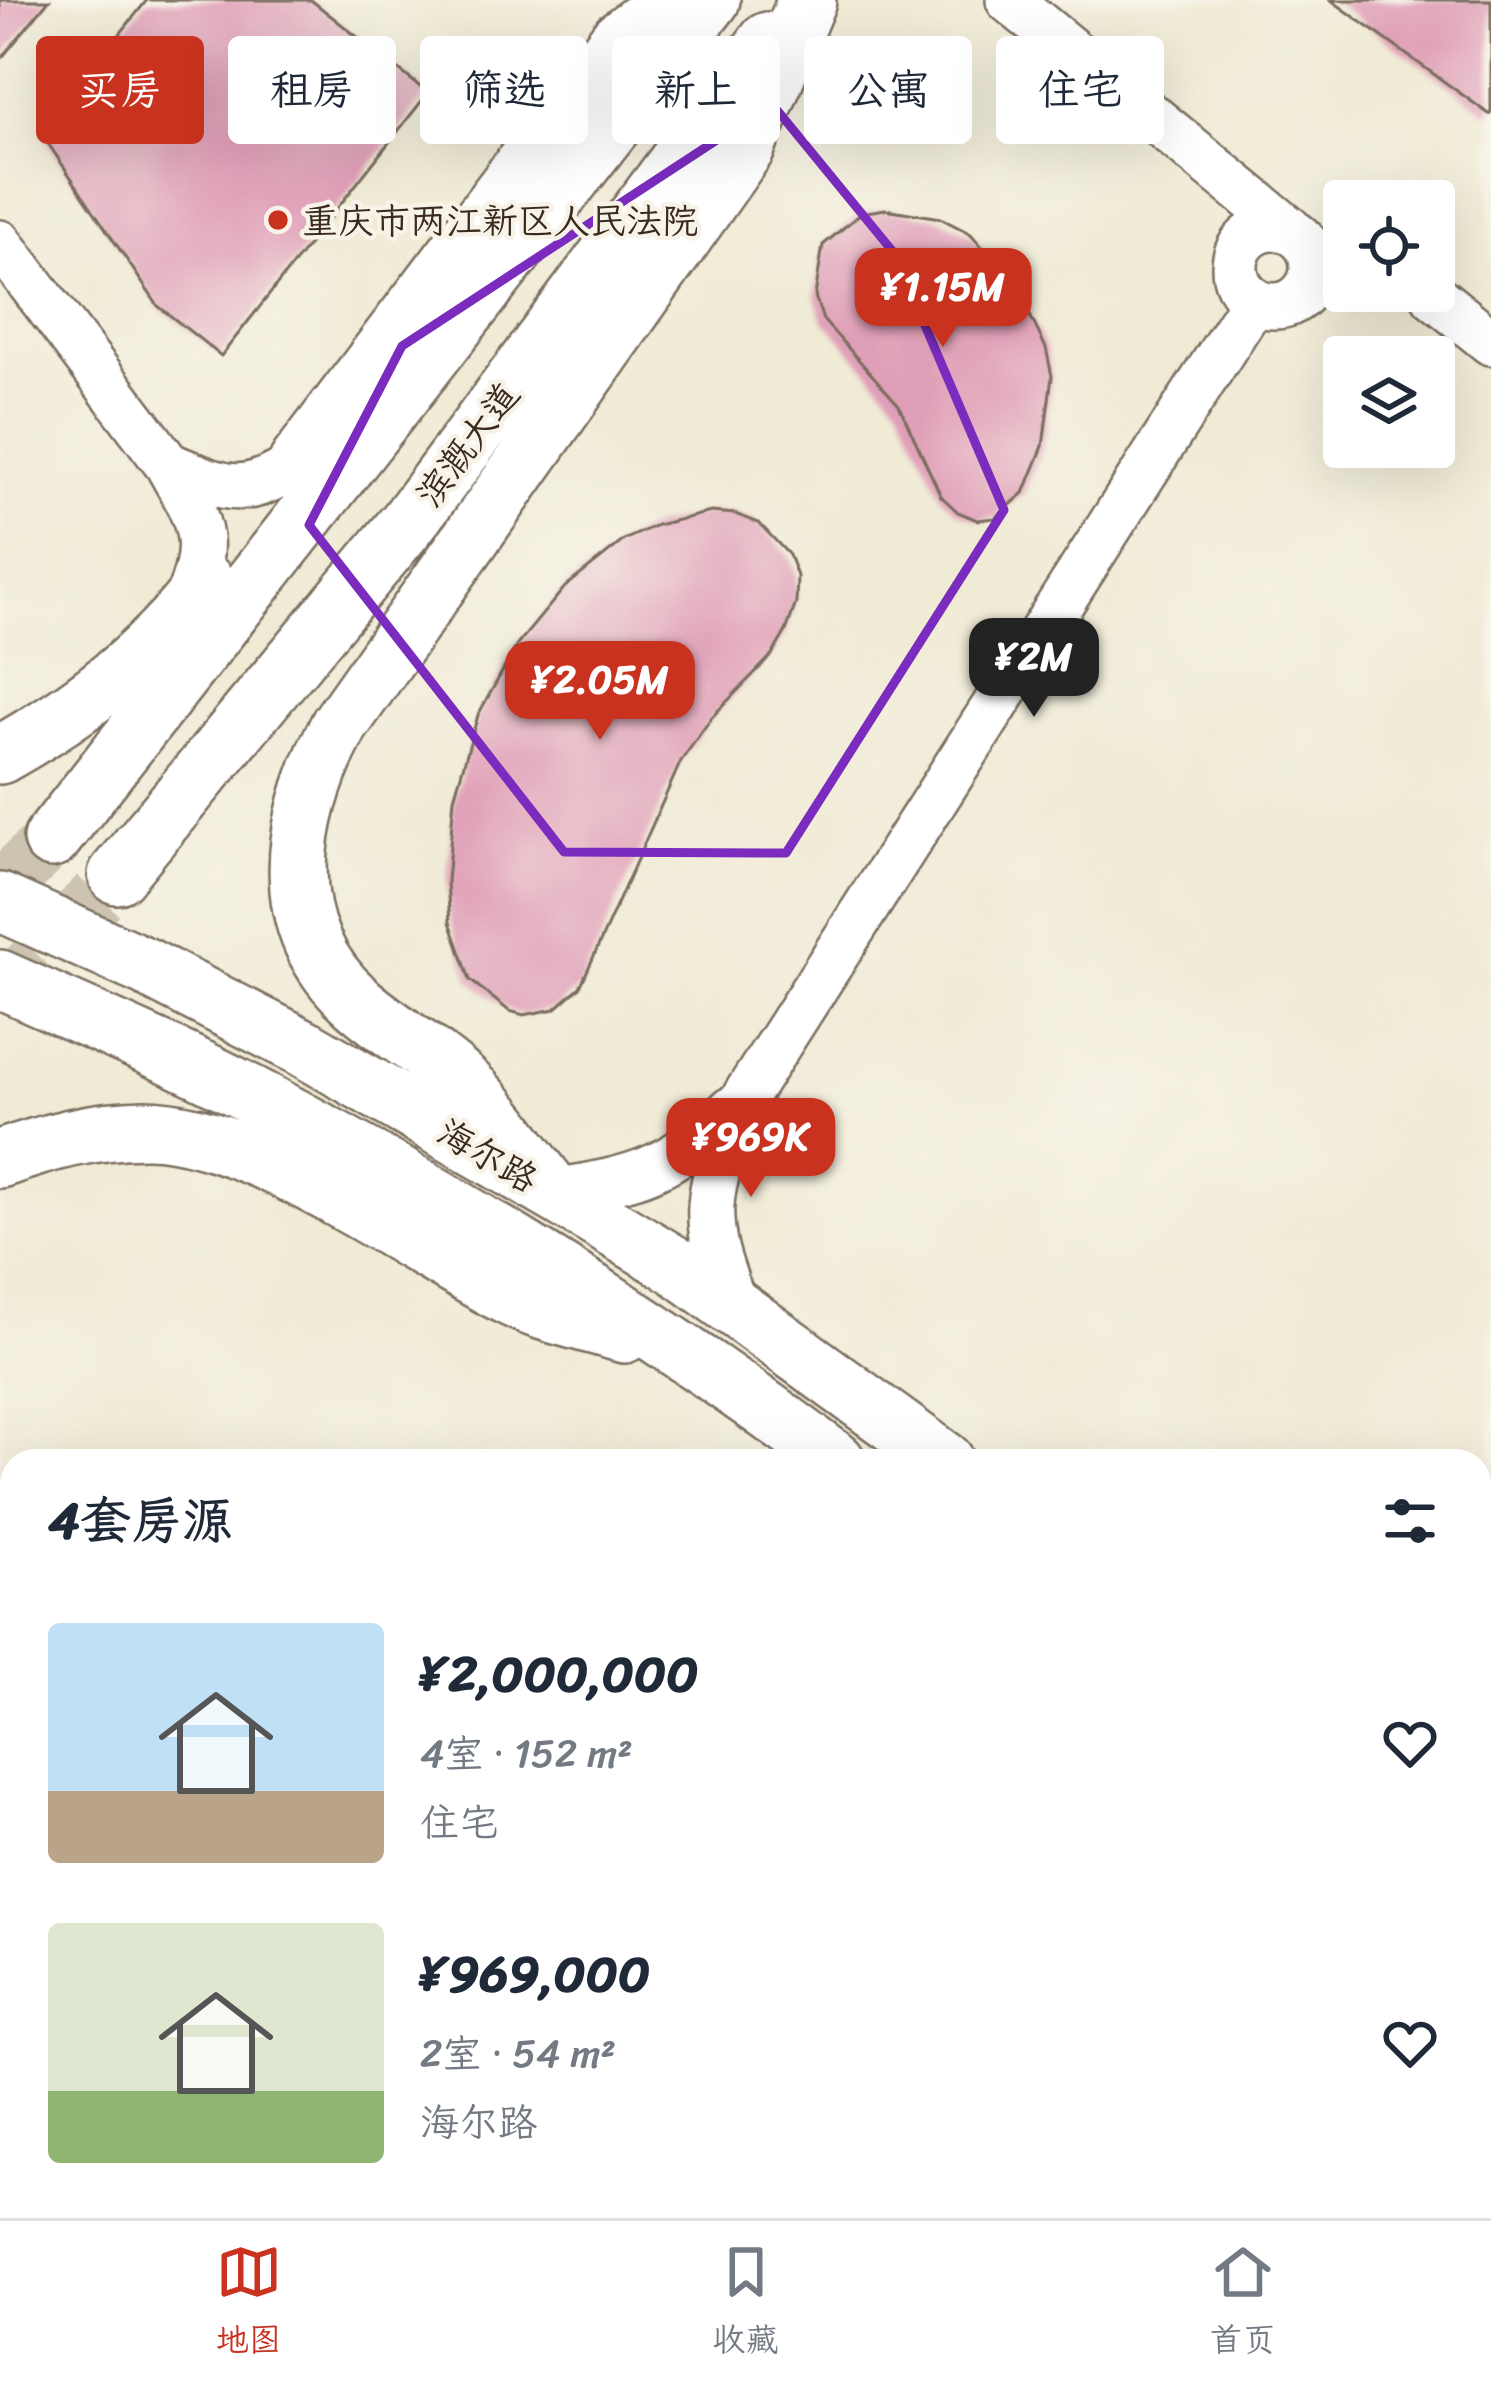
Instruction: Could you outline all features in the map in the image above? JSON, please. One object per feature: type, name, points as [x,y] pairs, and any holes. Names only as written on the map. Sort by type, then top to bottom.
[{"type":"main road","points":[[0,755],[54,725],[177,622],[619,38],[671,0]]},
{"type":"main road","points":[[52,838],[711,0]]},
{"type":"main road","points":[[553,1192],[466,1085],[355,1000],[325,967],[307,932],[298,890],[296,850],[304,801],[340,724],[746,148],[803,0]]},
{"type":"main road","name":"滨溉大道","points":[[117,875],[407,524],[803,0]]},
{"type":"main road","name":"海尔路","points":[[0,902],[146,967],[306,1049],[553,1192],[736,1308],[929,1449]]},
{"type":"main road","name":"海尔路","points":[[0,980],[272,1105],[562,1271],[695,1356],[820,1449]]},
{"type":"main road","points":[[0,1159],[65,1136],[148,1129],[210,1142],[321,1188],[514,1300],[695,1356]]},
{"type":"street","points":[[1009,0],[1295,234],[1323,290],[1279,306],[1244,285],[1215,198],[1166,131]]},
{"type":"street","points":[[736,1308],[712,1252],[707,1218],[714,1175],[746,1095],[1244,285],[1236,256],[1251,234],[1263,228],[1323,246]]},
{"type":"street","points":[[0,243],[168,465],[199,520],[204,550],[177,622]]},
{"type":"street","points":[[1451,312],[1491,342]]},
{"type":"street","points":[[168,465],[230,489],[250,490],[297,464]]},
{"type":"street","points":[[553,1192],[628,1178],[686,1154],[746,1095]]},
{"type":"highlighted area","points":[[772,104],[894,253],[1004,510],[786,853],[564,852],[309,525],[402,346]]},
{"type":"building","points":[[0,0],[49,0],[0,60]]},
{"type":"building","points":[[147,0],[311,0],[356,36],[228,36],[228,144],[388,144],[221,356],[158,306],[48,144],[204,144],[204,36],[118,36]]},
{"type":"building","points":[[1331,0],[1491,0],[1491,112],[1489,114]]},
{"type":"building","points":[[396,68],[420,87],[420,103],[396,134]]},
{"type":"building","points":[[885,209],[940,218],[971,234],[1017,289],[1046,348],[1052,376],[1043,446],[1024,493],[995,518],[977,520],[958,512],[941,496],[899,405],[823,320],[815,296],[823,245],[861,213]]},
{"type":"building","points":[[711,512],[759,523],[789,555],[797,576],[796,603],[786,631],[772,655],[712,717],[681,761],[580,987],[555,1009],[524,1015],[509,1011],[470,980],[450,922],[447,882],[454,798],[478,715],[517,645],[565,587],[624,540],[657,525]]},
{"type":"tunnel","points":[[0,890],[52,839]]},
{"type":"tunnel","points":[[0,998],[117,875]]},
{"type":"place","name":"重庆市两江新区人民法院","points":[[278,220]]}]
